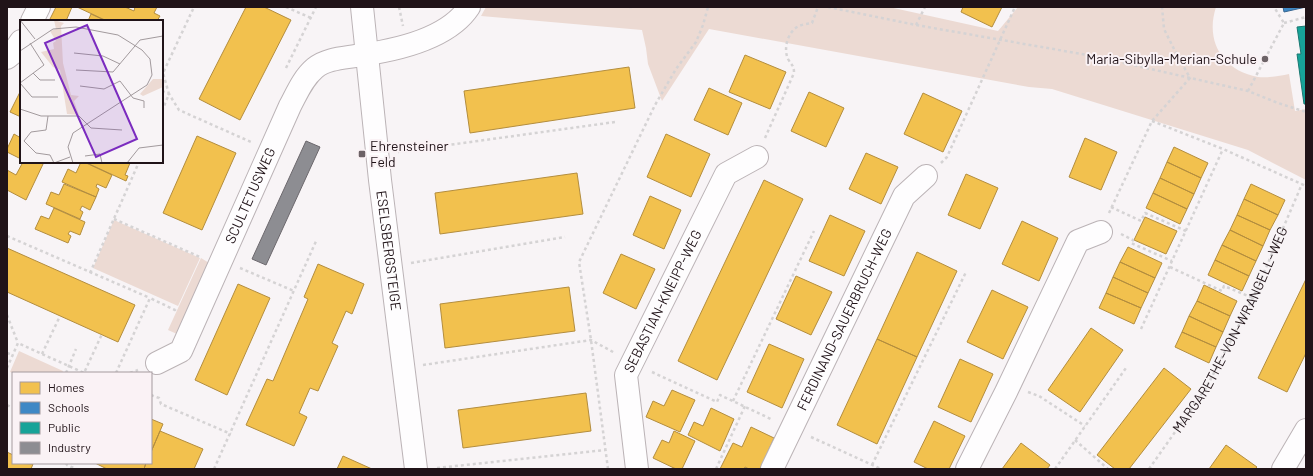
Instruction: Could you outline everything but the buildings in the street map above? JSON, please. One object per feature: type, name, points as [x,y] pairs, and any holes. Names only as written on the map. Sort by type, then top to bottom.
[{"type":"street","points":[[32,20],[39,7]]},
{"type":"street","name":"ESELSBERGSTEIGE","points":[[362,7],[377,155],[416,469]]},
{"type":"street","points":[[367,54],[405,46],[429,38],[449,27],[470,7]]},
{"type":"street","points":[[7,58],[12,54],[20,42]]},
{"type":"street","name":"SCULTETUSWEG","points":[[157,363],[181,351],[290,106],[304,79],[315,67],[334,60],[367,54]]},
{"type":"street","name":"SEBASTIAN-KNEIPP-WEG","points":[[637,469],[626,375],[726,174],[757,157]]},
{"type":"street","name":"FERDINAND-SAUERBRUCH-WEG","points":[[772,469],[904,196],[926,176]]},
{"type":"street","points":[[967,469],[1006,392],[1078,241],[1109,232]]},
{"type":"street","points":[[1289,467],[1306,430]]},
{"type":"path","points":[[194,7],[163,72],[169,94],[179,110],[254,143]]},
{"type":"path","points":[[286,7],[311,18]]},
{"type":"path","points":[[302,36],[316,7]]},
{"type":"path","points":[[629,7],[634,7]]},
{"type":"path","points":[[608,469],[579,262],[655,105],[676,69],[696,42],[708,7]]},
{"type":"path","points":[[757,157],[794,73],[794,66],[788,59],[786,50],[788,35],[798,26],[812,23],[818,7]]},
{"type":"path","points":[[828,7],[916,26],[1093,56],[1248,91],[1306,112]]},
{"type":"path","points":[[916,26],[925,7]]},
{"type":"path","points":[[926,176],[948,157],[1015,7]]},
{"type":"path","points":[[1162,7],[1164,29],[1190,78]]},
{"type":"path","points":[[1274,7],[1284,23]]},
{"type":"path","points":[[1248,91],[1284,23],[1306,16]]},
{"type":"path","points":[[1172,262],[1131,243],[1133,240],[1109,232],[1111,207],[1152,121],[1190,78]]},
{"type":"path","points":[[163,91],[169,94]]},
{"type":"path","points":[[163,109],[169,94]]},
{"type":"path","points":[[1152,121],[1306,186]]},
{"type":"path","points":[[377,155],[615,122]]},
{"type":"path","points":[[1141,329],[1223,150]]},
{"type":"path","points":[[90,273],[139,163]]},
{"type":"path","name":"MARGARETHE-VON-WRANGELL-WEG","points":[[1149,469],[1206,388],[1252,298],[1302,184]]},
{"type":"path","points":[[1111,207],[1141,221],[1145,212],[1186,231]]},
{"type":"path","points":[[114,219],[200,257]]},
{"type":"path","points":[[733,401],[814,231]]},
{"type":"path","points":[[7,236],[175,310]]},
{"type":"path","points":[[390,266],[565,237]]},
{"type":"path","points":[[214,469],[231,434],[317,239]]},
{"type":"path","points":[[222,260],[294,291]]},
{"type":"path","points":[[1170,267],[1222,291],[1224,286],[1252,298]]},
{"type":"path","points":[[872,465],[966,272]]},
{"type":"path","points":[[116,372],[150,298]]},
{"type":"path","points":[[7,315],[18,343],[82,372]]},
{"type":"path","points":[[42,354],[60,316]]},
{"type":"path","points":[[84,372],[102,334]]},
{"type":"path","points":[[7,368],[18,343]]},
{"type":"path","points":[[66,372],[76,350]]},
{"type":"path","points":[[7,353],[13,355]]},
{"type":"path","points":[[1055,469],[1126,368]]},
{"type":"path","points":[[152,395],[159,398],[161,404],[231,434]]},
{"type":"path","points":[[1043,399],[1086,426]]},
{"type":"path","points":[[716,469],[745,406]]},
{"type":"path","points":[[1075,440],[1108,469]]},
{"type":"path","points":[[430,469],[605,450]]},
{"type":"path","points":[[66,464],[76,469]]},
{"type":"shaded area","points":[[486,7],[889,7],[998,31],[1018,7],[1216,7],[1213,19],[1215,42],[1219,52],[1226,61],[1245,73],[1258,77],[1289,74],[1295,111],[1306,109],[1306,180],[1248,150],[1052,89],[1029,87],[709,29],[662,101],[648,64],[642,30],[481,16]]},
{"type":"shaded area","points":[[114,220],[200,258],[178,306],[93,268]]},
{"type":"shaded area","points":[[201,258],[214,266],[177,334],[168,330]]},
{"type":"shaded area","points":[[19,351],[63,371],[62,372],[10,372]]},
{"type":"place","name":"Maria-Sibylla-Merian-Schule","points":[[1265,59]]},
{"type":"place","name":"Ehrensteiner Feld","points":[[362,154]]}]
